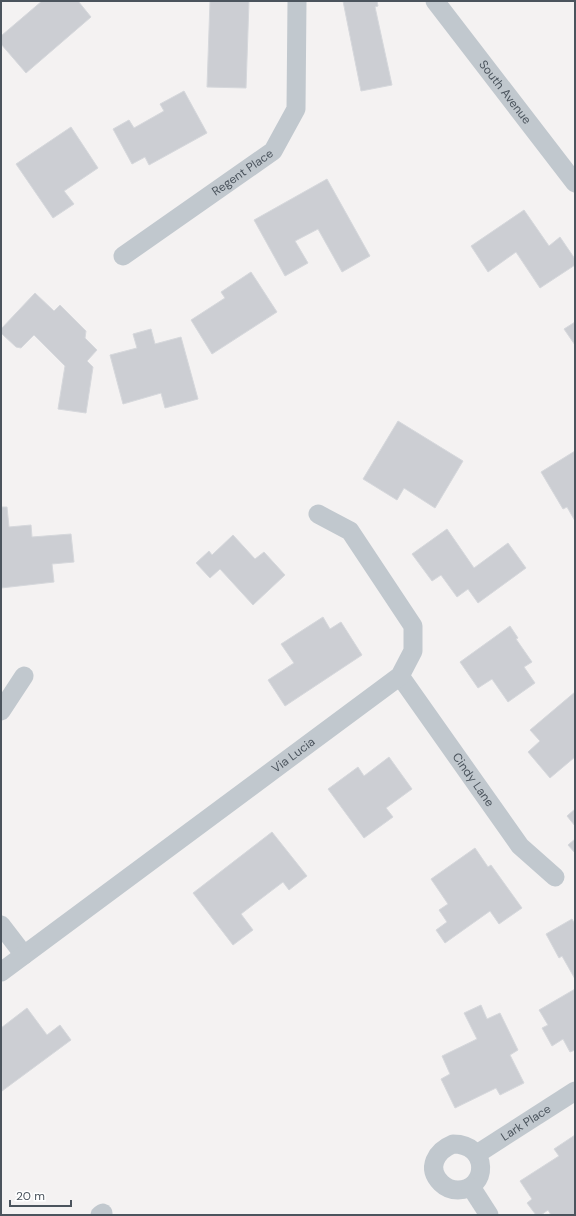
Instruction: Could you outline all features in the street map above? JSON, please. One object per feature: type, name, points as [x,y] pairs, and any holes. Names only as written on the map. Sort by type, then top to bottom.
[{"type":"street","name":"Regent Place","points":[[124,256],[273,151],[296,109],[297,1]]},
{"type":"street","name":"South Avenue","points":[[435,1],[575,184]]},
{"type":"street","name":"Via Lucia","points":[[1,972],[400,676],[413,651],[412,626],[350,530],[318,514]]},
{"type":"street","points":[[1,711],[24,676]]},
{"type":"street","name":"Cindy Lane","points":[[400,676],[520,846],[555,877]]},
{"type":"street","points":[[1,925],[24,955]]},
{"type":"street","name":"Lark Place","points":[[477,1154],[575,1091]]},
{"type":"street","points":[[452,1144],[462,1144],[477,1154],[480,1162],[480,1171],[477,1180],[471,1187],[462,1190],[453,1190],[444,1187],[438,1180],[434,1172],[434,1162],[438,1154],[444,1148],[452,1144]]},
{"type":"street","points":[[471,1187],[489,1215]]},
{"type":"building","points":[[42,1],[78,1],[91,17],[26,73],[1,44],[1,36]]},
{"type":"building","points":[[210,1],[249,1],[246,88],[207,87]]},
{"type":"building","points":[[343,1],[377,1],[378,6],[375,7],[392,85],[361,91]]},
{"type":"building","points":[[184,91],[207,133],[149,165],[145,157],[132,164],[113,129],[129,120],[134,128],[164,111],[160,104]]},
{"type":"building","points":[[71,127],[98,168],[64,191],[74,204],[53,218],[16,164]]},
{"type":"building","points":[[327,179],[370,256],[342,272],[318,229],[295,241],[308,263],[285,276],[254,220]]},
{"type":"building","points":[[524,210],[549,246],[560,237],[575,259],[575,265],[540,288],[516,252],[488,272],[471,246]]},
{"type":"building","points":[[251,272],[277,312],[212,354],[191,320],[225,298],[221,292]]},
{"type":"building","points":[[35,293],[54,311],[60,305],[86,331],[85,338],[97,350],[87,361],[93,367],[86,413],[58,409],[65,366],[34,335],[21,348],[16,347],[1,333],[1,329]]},
{"type":"building","points":[[575,322],[575,345],[564,329]]},
{"type":"building","points":[[151,329],[155,344],[181,337],[198,399],[165,408],[161,393],[123,404],[110,355],[137,348],[133,334]]},
{"type":"building","points":[[398,421],[463,461],[435,508],[404,488],[397,500],[363,479]]},
{"type":"building","points":[[575,451],[575,521],[567,507],[563,509],[541,472]]},
{"type":"building","points":[[1,507],[7,507],[9,527],[31,525],[32,537],[71,534],[74,562],[52,564],[54,582],[1,588]]},
{"type":"building","points":[[447,529],[474,568],[508,543],[526,568],[478,603],[468,589],[457,597],[441,575],[432,581],[412,554]]},
{"type":"building","points":[[233,535],[255,559],[264,552],[285,575],[253,605],[220,569],[210,578],[196,563],[209,551],[212,555]]},
{"type":"building","points":[[323,617],[330,629],[341,622],[362,655],[285,706],[268,680],[294,663],[281,644]]},
{"type":"building","points":[[510,626],[518,638],[516,639],[532,662],[524,667],[535,683],[508,702],[492,679],[478,688],[460,662]]},
{"type":"building","points":[[575,692],[575,757],[550,778],[528,752],[540,741],[530,730]]},
{"type":"building","points":[[389,757],[412,789],[386,808],[393,817],[364,838],[328,789],[358,767],[364,776]]},
{"type":"building","points":[[575,809],[575,826],[567,816]]},
{"type":"building","points":[[272,832],[307,876],[289,890],[283,882],[241,914],[253,930],[233,945],[193,893]]},
{"type":"building","points":[[575,839],[575,853],[568,845]]},
{"type":"building","points":[[475,848],[488,867],[491,865],[522,908],[499,924],[490,911],[445,943],[436,930],[447,922],[439,910],[448,904],[431,879]]},
{"type":"building","points":[[572,919],[575,924],[575,979],[562,956],[559,958],[546,934]]},
{"type":"building","points":[[575,989],[575,1050],[570,1052],[563,1039],[552,1046],[542,1028],[548,1025],[539,1010]]},
{"type":"building","points":[[481,1005],[487,1019],[500,1013],[518,1050],[510,1055],[524,1083],[500,1095],[496,1088],[455,1108],[441,1079],[450,1074],[442,1056],[477,1039],[464,1013]]},
{"type":"building","points":[[27,1008],[47,1035],[60,1025],[71,1040],[2,1091],[1,1028]]},
{"type":"building","points":[[575,1135],[575,1215],[551,1215],[548,1210],[541,1215],[536,1215],[527,1203],[532,1199],[520,1181],[559,1156],[554,1149]]}]
